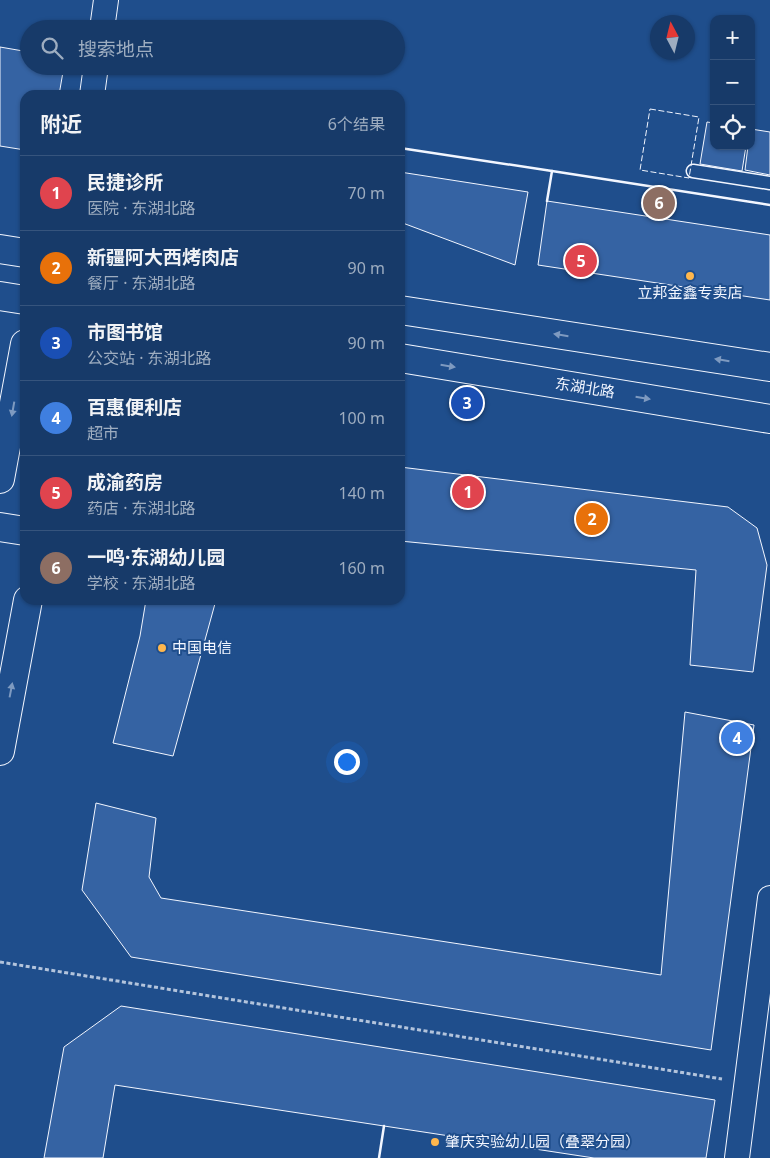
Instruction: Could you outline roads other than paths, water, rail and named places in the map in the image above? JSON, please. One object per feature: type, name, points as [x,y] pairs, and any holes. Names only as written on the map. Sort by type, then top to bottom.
[{"type":"main road","points":[[0,249],[20,251]]},
{"type":"main road","points":[[0,296],[20,299]]},
{"type":"main road","points":[[405,311],[770,367]]},
{"type":"main road","name":"东湖北路","points":[[405,359],[770,419]]},
{"type":"main road","points":[[0,479],[20,371]]},
{"type":"main road","points":[[0,527],[20,530]]},
{"type":"main road","points":[[0,752],[27,605]]},
{"type":"street","points":[[103,20],[106,0]]},
{"type":"street","points":[[93,90],[95,75]]},
{"type":"street","points":[[737,1158],[770,898]]},
{"type":"lane","points":[[693,171],[770,183]]},
{"type":"place","name":"一鸣·东湖幼儿园","points":[[659,203]]},
{"type":"place","name":"成渝药房","points":[[581,261]]},
{"type":"place","name":"立邦金鑫专卖店","points":[[690,276]]},
{"type":"place","name":"市图书馆","points":[[467,403]]},
{"type":"place","name":"民捷诊所","points":[[468,492]]},
{"type":"place","name":"新疆阿大西烤肉店","points":[[592,519]]},
{"type":"place","name":"中国电信","points":[[162,648]]},
{"type":"place","name":"百惠便利店","points":[[737,738]]},
{"type":"place","name":"肇庆实验幼儿园（叠翠分园）","points":[[435,1142]]}]
